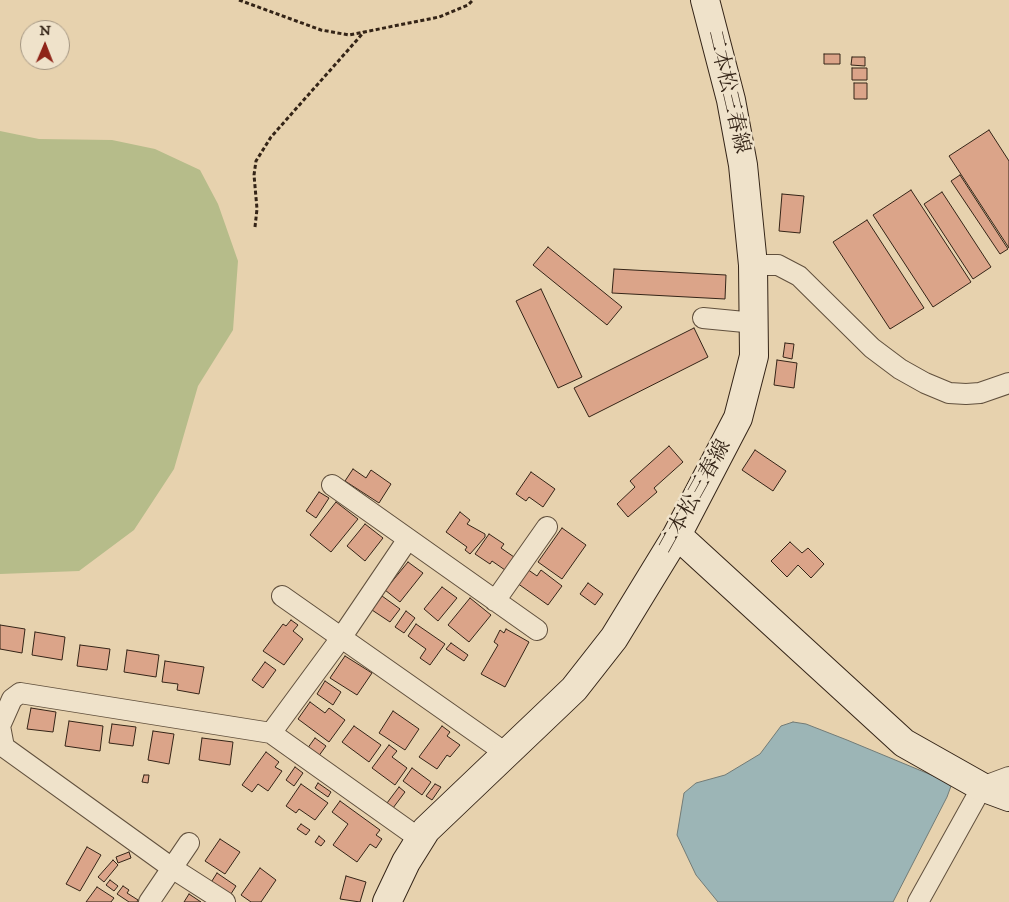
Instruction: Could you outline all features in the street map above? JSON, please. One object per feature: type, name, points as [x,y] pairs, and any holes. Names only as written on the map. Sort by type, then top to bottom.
[{"type":"main road","name":"二本松三春線","points":[[387,902],[426,830],[580,682],[614,638],[677,534],[738,418],[754,356],[753,265],[743,165],[731,100],[705,0]]},
{"type":"main road","points":[[677,534],[904,743],[982,787],[1009,797]]},
{"type":"street","points":[[753,265],[778,265],[800,276],[872,348],[900,369],[925,383],[950,393],[966,394],[980,393],[1009,383]]},
{"type":"street","points":[[703,318],[755,322]]},
{"type":"street","points":[[332,485],[536,630]]},
{"type":"street","points":[[495,601],[547,527]]},
{"type":"street","points":[[271,733],[341,638],[408,539]]},
{"type":"street","points":[[282,596],[507,754]]},
{"type":"street","points":[[225,902],[172,868],[4,747],[0,726],[12,699],[20,693],[271,733],[420,839]]},
{"type":"street","points":[[918,902],[982,787],[1009,777]]},
{"type":"street","points":[[149,902],[189,843]]},
{"type":"path","points":[[238,0],[321,30],[348,35],[439,16],[468,5],[472,0]]},
{"type":"path","points":[[255,227],[257,209],[254,175],[256,160],[271,136],[364,32]]},
{"type":"green space","points":[[0,131],[39,139],[112,140],[155,149],[200,170],[218,204],[238,261],[233,330],[198,386],[174,469],[134,530],[79,571],[0,574]]},
{"type":"water","points":[[793,722],[806,724],[847,740],[941,779],[951,786],[893,902],[718,902],[696,875],[677,835],[684,793],[696,783],[725,775],[760,754],[781,726]]},
{"type":"building","points":[[824,54],[840,54],[840,64],[824,64]]},
{"type":"building","points":[[852,57],[865,57],[865,66],[851,65]]},
{"type":"building","points":[[852,68],[867,68],[867,80],[852,80]]},
{"type":"building","points":[[854,83],[867,83],[867,99],[854,99]]},
{"type":"building","points":[[989,130],[1009,161],[1009,248],[949,156]]},
{"type":"building","points":[[960,175],[1008,249],[1000,254],[951,181]]},
{"type":"building","points":[[911,190],[971,282],[933,307],[873,215]]},
{"type":"building","points":[[942,192],[991,267],[973,279],[924,204]]},
{"type":"building","points":[[782,194],[804,196],[800,233],[779,231]]},
{"type":"building","points":[[867,220],[924,308],[890,329],[833,242]]},
{"type":"building","points":[[548,247],[622,307],[607,325],[533,265]]},
{"type":"building","points":[[614,269],[726,275],[725,299],[612,293]]},
{"type":"building","points":[[541,289],[582,377],[558,388],[516,301]]},
{"type":"building","points":[[694,328],[708,357],[589,417],[574,388]]},
{"type":"building","points":[[785,343],[794,344],[792,359],[783,357]]},
{"type":"building","points":[[777,360],[797,363],[794,388],[774,385]]},
{"type":"building","points":[[669,446],[683,462],[654,488],[657,492],[628,517],[617,504],[635,487],[630,481]]},
{"type":"building","points":[[755,450],[786,471],[773,491],[742,470]]},
{"type":"building","points":[[353,469],[366,478],[371,470],[391,484],[379,503],[345,481]]},
{"type":"building","points":[[531,472],[555,489],[543,507],[529,497],[526,501],[516,494]]},
{"type":"building","points":[[319,492],[329,498],[316,518],[306,511]]},
{"type":"building","points":[[336,502],[358,519],[331,552],[310,535]]},
{"type":"building","points":[[460,512],[470,520],[467,524],[485,534],[485,537],[470,554],[465,550],[467,547],[446,532]]},
{"type":"building","points":[[365,524],[383,538],[365,561],[347,546]]},
{"type":"building","points":[[562,528],[586,545],[562,579],[538,562]]},
{"type":"building","points":[[489,534],[504,544],[501,548],[514,557],[505,570],[492,561],[490,564],[475,554]]},
{"type":"building","points":[[790,542],[802,553],[808,548],[824,564],[811,578],[798,565],[787,577],[771,561]]},
{"type":"building","points":[[408,562],[423,573],[400,602],[385,590]]},
{"type":"building","points":[[527,569],[537,576],[541,570],[562,586],[548,605],[517,583]]},
{"type":"building","points":[[588,583],[603,594],[595,605],[580,594]]},
{"type":"building","points":[[442,587],[457,598],[438,621],[424,609]]},
{"type":"building","points":[[382,596],[400,609],[390,622],[372,610]]},
{"type":"building","points":[[470,598],[491,615],[469,642],[448,625]]},
{"type":"building","points":[[406,611],[415,618],[404,633],[395,627]]},
{"type":"building","points":[[291,620],[298,625],[293,631],[303,639],[284,665],[263,651],[283,624],[286,626]]},
{"type":"building","points":[[416,624],[445,644],[430,665],[420,658],[426,649],[408,636]]},
{"type":"building","points":[[0,625],[25,629],[22,653],[0,649]]},
{"type":"building","points":[[506,629],[529,642],[505,687],[481,674],[498,645],[494,642],[500,630],[504,633]]},
{"type":"building","points":[[35,632],[65,637],[62,660],[32,655]]},
{"type":"building","points":[[451,643],[468,655],[464,661],[446,649]]},
{"type":"building","points":[[80,645],[110,649],[107,670],[77,666]]},
{"type":"building","points":[[127,650],[159,655],[156,677],[124,672]]},
{"type":"building","points":[[345,656],[372,673],[357,695],[330,678]]},
{"type":"building","points":[[165,661],[204,667],[199,694],[177,690],[178,684],[162,682]]},
{"type":"building","points":[[265,662],[276,670],[263,688],[252,680]]},
{"type":"building","points":[[325,681],[341,692],[333,705],[317,694]]},
{"type":"building","points":[[310,702],[325,713],[329,708],[345,720],[329,742],[298,719]]},
{"type":"building","points":[[31,708],[56,712],[53,732],[27,729]]},
{"type":"building","points":[[393,711],[419,729],[405,750],[379,733]]},
{"type":"building","points":[[69,721],[103,726],[100,751],[65,746]]},
{"type":"building","points":[[112,724],[136,727],[133,746],[109,743]]},
{"type":"building","points":[[354,726],[381,745],[369,762],[342,742]]},
{"type":"building","points":[[442,726],[450,732],[447,736],[460,745],[450,757],[447,755],[437,769],[419,757]]},
{"type":"building","points":[[153,731],[174,734],[169,764],[148,760]]},
{"type":"building","points":[[202,738],[233,742],[230,765],[199,760]]},
{"type":"building","points":[[315,738],[326,746],[318,757],[307,749]]},
{"type":"building","points":[[389,745],[397,751],[392,757],[407,768],[395,785],[372,768]]},
{"type":"building","points":[[266,752],[279,762],[275,767],[282,771],[268,791],[258,784],[252,792],[242,785]]},
{"type":"building","points":[[295,767],[303,773],[294,786],[286,780]]},
{"type":"building","points":[[412,768],[431,782],[422,795],[403,781]]},
{"type":"building","points":[[144,775],[149,775],[148,783],[142,782]]},
{"type":"building","points":[[318,783],[331,792],[328,797],[315,788]]},
{"type":"building","points":[[301,784],[328,803],[315,820],[299,809],[296,813],[286,806]]},
{"type":"building","points":[[435,784],[441,787],[432,800],[426,796]]},
{"type":"building","points":[[399,787],[405,792],[393,808],[387,803]]},
{"type":"building","points":[[340,801],[380,830],[376,835],[382,839],[376,848],[370,844],[357,862],[333,845],[348,824],[332,812]]},
{"type":"building","points":[[301,824],[310,830],[306,835],[297,829]]},
{"type":"building","points":[[319,836],[325,841],[321,846],[315,842]]},
{"type":"building","points":[[220,839],[240,852],[225,874],[205,861]]},
{"type":"building","points":[[87,847],[101,855],[80,891],[66,884]]},
{"type":"building","points":[[129,852],[131,858],[118,863],[116,857]]},
{"type":"building","points":[[113,860],[118,865],[104,882],[98,877]]},
{"type":"building","points":[[260,868],[276,880],[261,902],[251,902],[241,895]]},
{"type":"building","points":[[217,873],[236,886],[229,897],[210,884]]},
{"type":"building","points":[[346,876],[366,882],[360,902],[340,899]]},
{"type":"building","points":[[110,880],[118,886],[114,891],[106,885]]},
{"type":"building","points":[[123,886],[129,890],[127,893],[138,900],[137,902],[129,902],[117,894]]},
{"type":"building","points":[[97,887],[114,898],[111,902],[86,902]]},
{"type":"building","points":[[189,894],[201,902],[184,902]]}]
